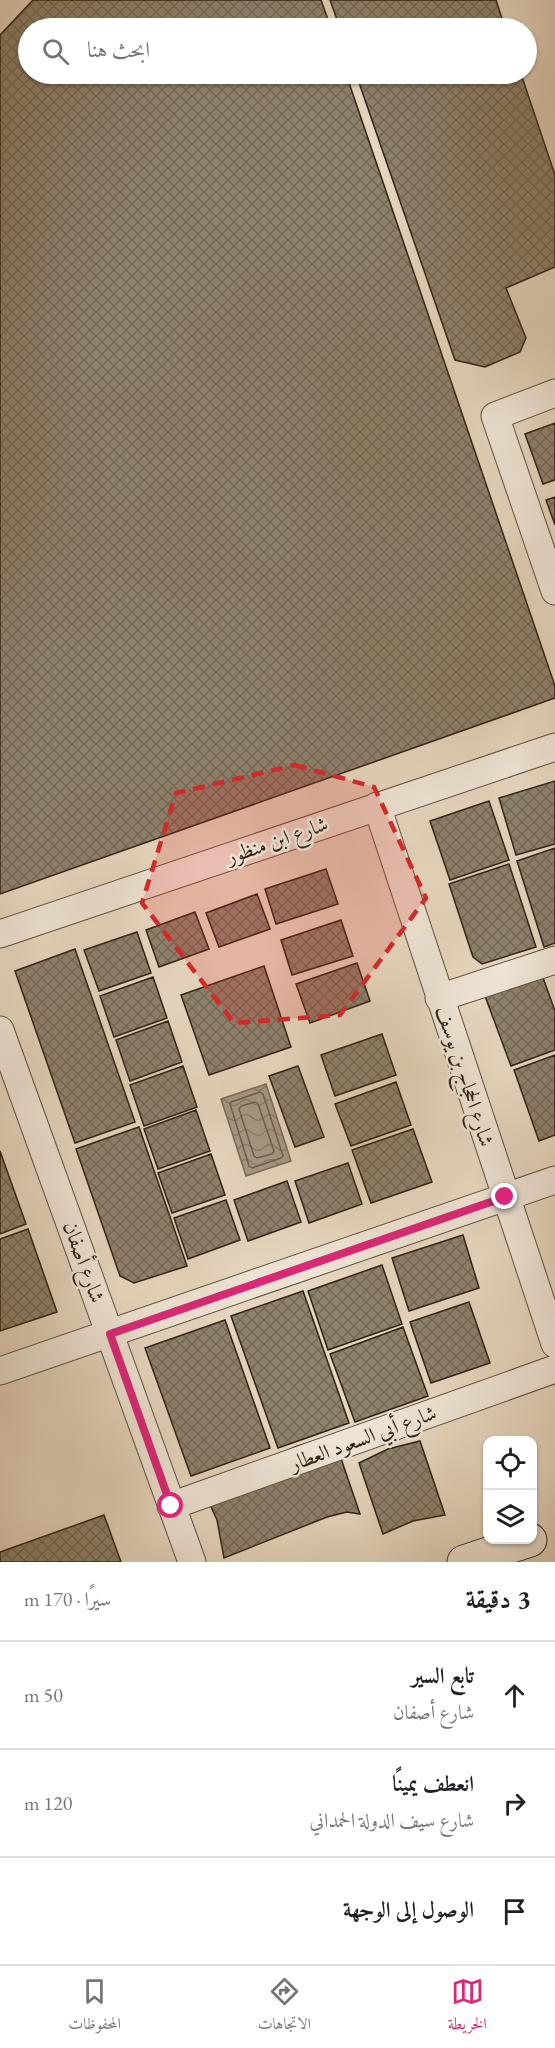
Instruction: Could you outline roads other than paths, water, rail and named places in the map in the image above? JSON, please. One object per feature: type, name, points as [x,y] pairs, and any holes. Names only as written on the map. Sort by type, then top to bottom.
[{"type":"main road","points":[[537,1537],[555,1531]]},
{"type":"main road","points":[[464,1562],[516,1544]]},
{"type":"street","points":[[555,393],[495,416],[555,591]]},
{"type":"street","name":"شارع ابن منظور","points":[[0,934],[555,747]]},
{"type":"street","name":"شارع الحجاج بن يوسف","points":[[376,806],[555,1344]]},
{"type":"street","points":[[439,998],[555,960]]},
{"type":"street","name":"شارع أصفان","points":[[0,1030],[192,1562]]},
{"type":"street","points":[[0,1371],[555,1180]]},
{"type":"street","name":"شارع أبي السعود العطار","points":[[171,1506],[555,1369]]},
{"type":"water","points":[[266,1084],[291,1161],[246,1176],[221,1099]]}]
